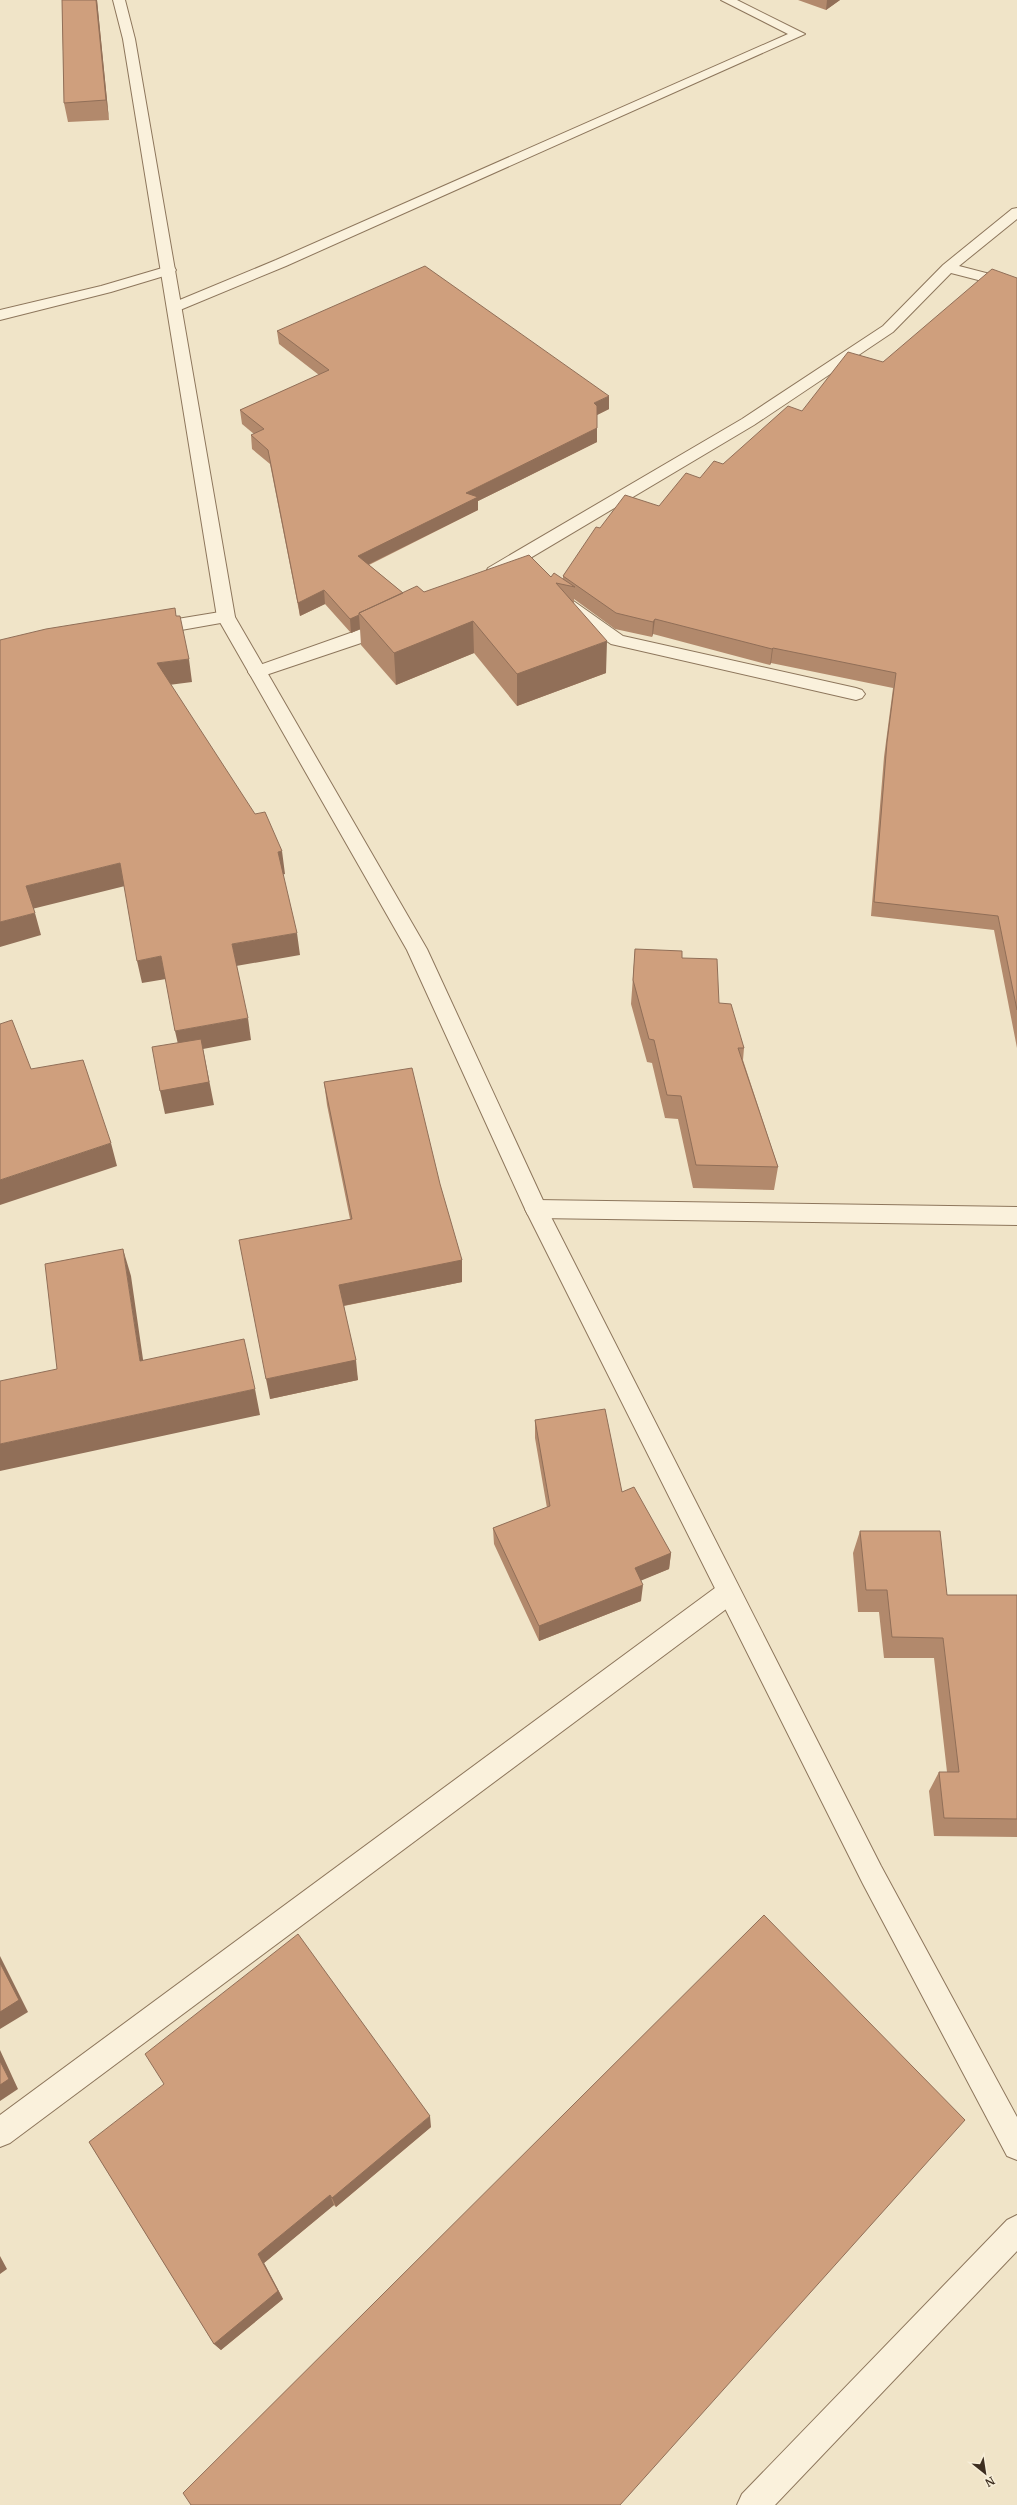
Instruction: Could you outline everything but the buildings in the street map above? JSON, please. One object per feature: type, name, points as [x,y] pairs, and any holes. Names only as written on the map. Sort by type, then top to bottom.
[{"type":"street","points":[[119,0],[129,39],[169,270],[226,617],[417,949],[536,1209],[728,1593],[872,1875],[1017,2146]]},
{"type":"street","points":[[175,307],[799,34],[726,0]]},
{"type":"street","points":[[482,578],[516,569],[748,422],[888,329],[948,268],[1017,212]]},
{"type":"street","points":[[948,268],[1017,286]]},
{"type":"street","points":[[0,315],[106,289],[169,270]]},
{"type":"street","points":[[554,596],[617,640],[856,694]]},
{"type":"street","points":[[140,631],[226,617]]},
{"type":"street","points":[[257,672],[370,634],[398,620]]},
{"type":"street","points":[[536,1209],[1017,1216]]},
{"type":"street","points":[[0,2133],[728,1593]]},
{"type":"street","points":[[753,2505],[1017,2230]]}]
